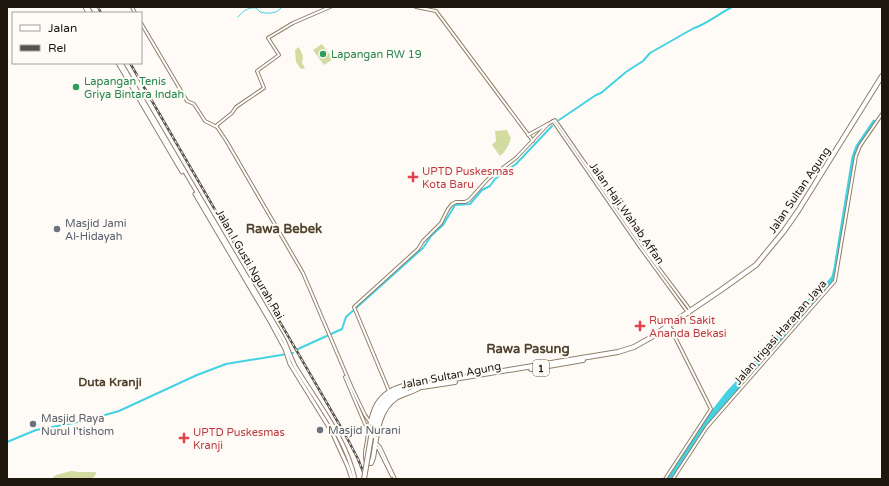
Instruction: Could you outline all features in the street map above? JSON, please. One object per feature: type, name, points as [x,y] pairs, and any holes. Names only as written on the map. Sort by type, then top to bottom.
[{"type":"highway","name":"Jalan Sultan Agung","points":[[549,365],[618,352],[634,347],[742,279],[766,257],[788,229],[827,168],[882,76]]},
{"type":"highway","name":"Jalan Sultan Agung","points":[[841,144],[882,79]]},
{"type":"highway","name":"Jalan Sultan Agung","points":[[366,479],[373,425],[379,408],[383,402],[398,394],[418,386],[629,351],[648,342],[670,328],[690,312]]},
{"type":"highway","points":[[406,385],[418,386],[400,396],[388,406],[379,422],[372,462],[367,462],[369,429],[372,413],[395,388],[406,385]]},
{"type":"highway","name":"Jalan Sultan Agung","points":[[366,479],[377,420],[383,402]]},
{"type":"main road","name":"Jalan I Gusti Ngurah Rai","points":[[120,64],[272,323],[287,349],[290,359],[341,443],[351,466],[354,479]]},
{"type":"main road","name":"Jalan I Gusti Ngurah Rai","points":[[170,150],[246,274],[272,323]]},
{"type":"street","points":[[217,127],[236,107],[264,88],[257,71],[279,55],[268,38],[293,23],[330,7]]},
{"type":"street","points":[[416,7],[436,11],[533,141]]},
{"type":"street","points":[[142,25],[187,101],[194,104],[204,121],[217,127],[303,273],[365,424],[369,429]]},
{"type":"street","name":"Jalan Irigasi Harapan Jaya","points":[[673,479],[707,427],[749,381],[835,281],[856,156],[860,146],[882,114]]},
{"type":"street","name":"Jalan Haji Wahab Affan","points":[[548,124],[554,121],[643,251],[690,312]]},
{"type":"street","points":[[528,135],[548,124]]},
{"type":"street","points":[[390,392],[354,307],[418,249],[423,241],[441,223],[452,204],[469,200],[488,180],[506,166],[533,141],[548,124]]},
{"type":"street","points":[[665,479],[711,410],[670,328]]},
{"type":"street","points":[[345,377],[370,422]]},
{"type":"street","points":[[376,445],[380,446],[394,478]]},
{"type":"green space","name":"Lapangan RW 19","points":[[322,44],[333,59],[324,65],[313,50]]},
{"type":"green space","points":[[299,47],[303,56],[302,63],[305,68],[301,69],[296,62],[295,50]]},
{"type":"green space","points":[[507,130],[511,137],[508,145],[500,156],[492,145],[496,141],[495,131]]},
{"type":"green space","points":[[71,471],[96,472],[95,476],[91,479],[51,479],[56,475]]},
{"type":"water","points":[[831,277],[836,277],[835,280],[707,427],[673,479],[665,479],[702,423],[726,392],[768,346],[802,304],[819,291]]},
{"type":"waterway","points":[[238,17],[244,11],[251,8],[256,8],[260,12],[269,13],[278,11],[282,7]]},
{"type":"waterway","points":[[559,120],[601,93],[626,72],[643,61],[650,53],[694,28],[708,22],[732,7]]},
{"type":"waterway","points":[[832,280],[853,157],[857,146],[874,121]]},
{"type":"waterway","points":[[298,349],[342,329],[346,317],[423,248],[431,236],[443,225],[455,205],[470,204],[482,190],[490,186],[495,179],[516,164],[552,126]]},
{"type":"waterway","points":[[7,442],[36,430],[84,421],[119,411],[197,375],[226,364],[293,353]]},
{"type":"railway","points":[[98,7],[100,12]]},
{"type":"railway","points":[[131,64],[346,436],[366,479]]},
{"type":"place","name":"Lapangan RW 19","points":[[323,54]]},
{"type":"place","name":"Lapangan Tenis Griya Bintara Indah","points":[[76,87]]},
{"type":"place","name":"UPTD Puskesmas Kota Baru","points":[[413,177]]},
{"type":"place","name":"Masjid Jami Al-Hidayah","points":[[57,229]]},
{"type":"place","name":"Rumah Sakit Ananda Bekasi","points":[[640,326]]},
{"type":"place","name":"Masjid Raya Nurul I'tishom","points":[[33,424]]},
{"type":"place","name":"Masjid Nurani","points":[[320,430]]},
{"type":"place","name":"UPTD Puskesmas Kranji","points":[[184,438]]},
{"type":"district","name":"Rawa Bebek","points":[[284,228]]},
{"type":"district","name":"Rawa Pasung","points":[[528,348]]},
{"type":"district","name":"Duta Kranji","points":[[110,382]]}]
